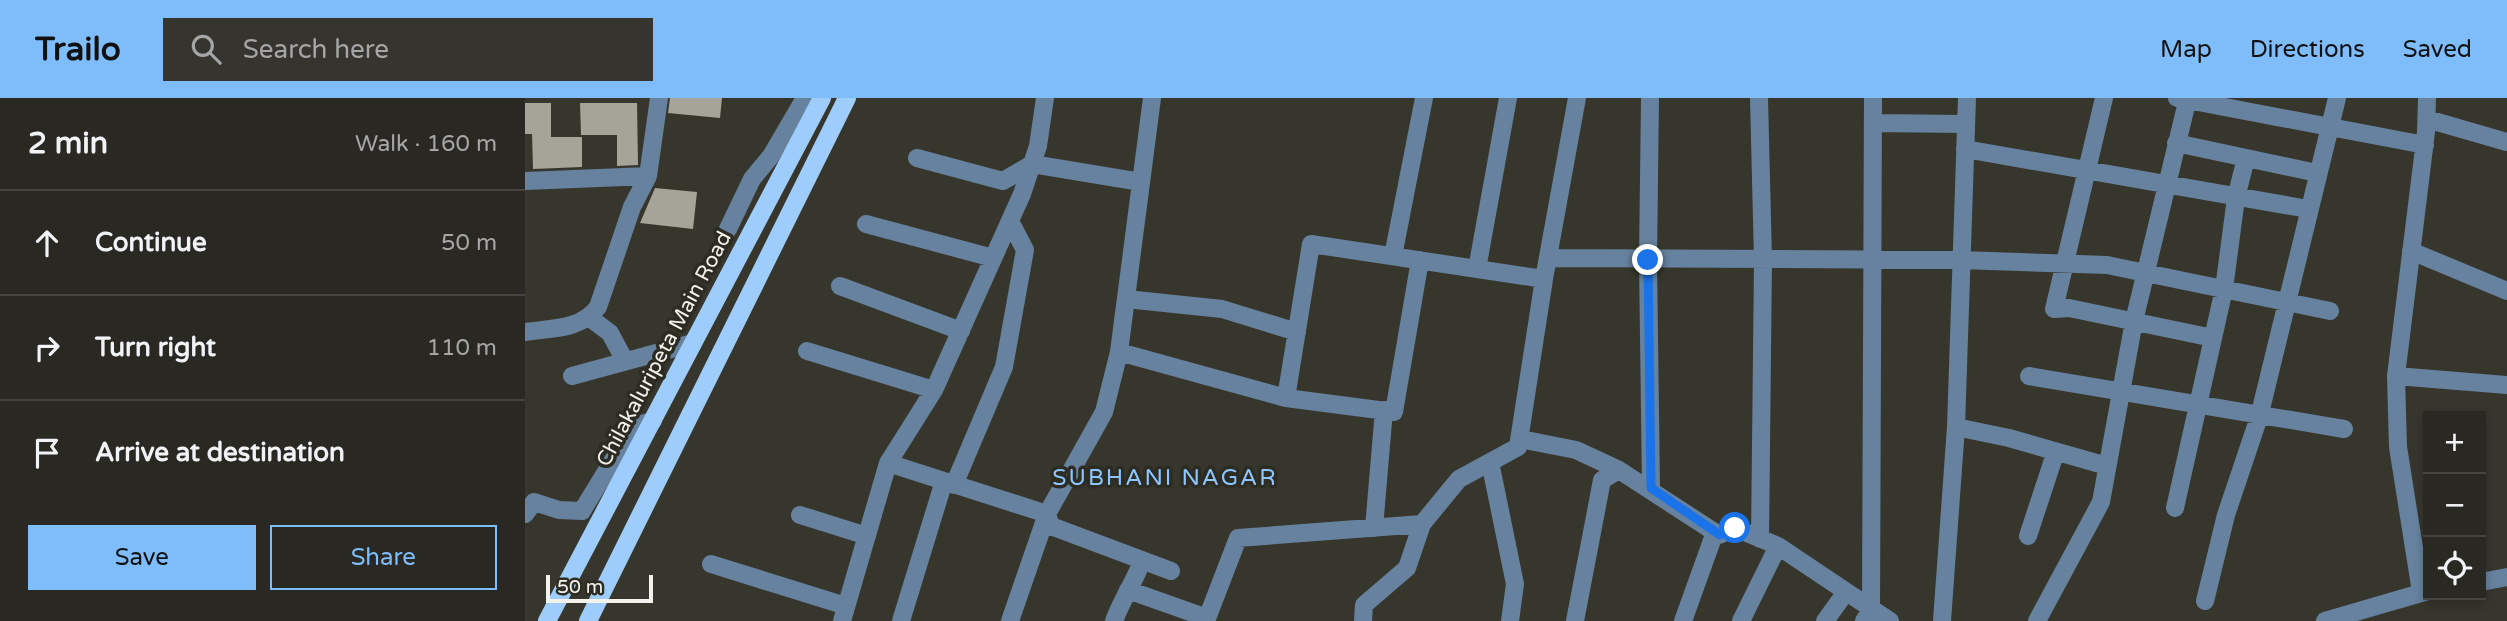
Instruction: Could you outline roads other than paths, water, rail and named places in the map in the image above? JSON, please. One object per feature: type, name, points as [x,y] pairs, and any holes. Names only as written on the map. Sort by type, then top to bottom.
[{"type":"main road","name":"Chilakaluripeta Main Road","points":[[547,621],[822,98]]},
{"type":"main road","points":[[588,621],[847,98]]},
{"type":"street","points":[[525,332],[576,325],[590,318],[598,307],[632,207],[648,176],[659,98]]},
{"type":"street","points":[[727,229],[752,179],[771,156],[805,98]]},
{"type":"street","points":[[711,564],[844,614],[888,463],[934,390],[1010,220],[1032,164],[1045,98]]},
{"type":"street","points":[[1010,621],[1047,514],[1104,412],[1119,352],[1152,98]]},
{"type":"street","points":[[1393,256],[1423,98]]},
{"type":"street","points":[[1477,269],[1506,98]]},
{"type":"street","points":[[1363,621],[1364,604],[1408,568],[1422,524],[1459,479],[1518,447],[1544,279],[1550,258],[1577,98]]},
{"type":"street","points":[[1650,98],[1648,260],[1651,488]]},
{"type":"street","points":[[1759,98],[1763,260],[1760,539]]},
{"type":"street","points":[[1867,615],[1873,98]]},
{"type":"street","points":[[1942,621],[1956,427],[1967,98]]},
{"type":"street","points":[[2104,98],[2054,309],[2069,308],[2213,338]]},
{"type":"street","points":[[2205,601],[2226,515],[2259,417],[2337,98]]},
{"type":"street","points":[[2423,581],[2397,447],[2396,376],[2425,145],[2427,98]]},
{"type":"street","points":[[2037,621],[2101,502],[2134,321],[2184,99],[2425,145]]},
{"type":"street","points":[[2427,119],[2507,142]]},
{"type":"street","points":[[1873,123],[1966,124]]},
{"type":"street","points":[[2176,143],[2317,173]]},
{"type":"street","points":[[1965,149],[2308,209]]},
{"type":"street","points":[[917,158],[1003,181],[1032,164],[1141,182]]},
{"type":"street","points":[[2175,508],[2224,289],[2236,198],[2246,158]]},
{"type":"street","points":[[525,181],[648,176]]},
{"type":"street","points":[[901,621],[949,483],[1004,367],[1025,250],[1010,220]]},
{"type":"street","points":[[866,224],[993,258]]},
{"type":"street","points":[[1286,398],[1311,244],[1544,279]]},
{"type":"street","points":[[2411,251],[2507,290]]},
{"type":"street","points":[[1550,258],[1961,260],[2107,265],[2145,275],[2330,311]]},
{"type":"street","points":[[1119,352],[1286,398],[1394,412],[1420,260]]},
{"type":"street","points":[[840,286],[961,331]]},
{"type":"street","points":[[1126,299],[1222,309],[1297,332]]},
{"type":"street","points":[[590,318],[610,333],[625,361]]},
{"type":"street","points":[[572,376],[693,343]]},
{"type":"street","points":[[807,351],[934,390]]},
{"type":"street","points":[[2029,376],[2259,417],[2344,429]]},
{"type":"street","points":[[2396,376],[2507,385]]},
{"type":"street","points":[[1374,528],[1384,410]]},
{"type":"street","points":[[525,513],[534,502],[559,510],[582,511],[634,426],[653,421]]},
{"type":"street","points":[[1956,427],[2009,438],[2055,454],[2107,466]]},
{"type":"street","points":[[1520,439],[1576,450],[1619,470],[1651,488],[1720,535],[1735,528],[1778,546],[1846,592],[1867,615],[1890,621]]},
{"type":"street","points":[[2028,536],[2055,454]]},
{"type":"street","points":[[1490,462],[1515,584],[1510,621]]},
{"type":"street","points":[[888,463],[1047,514]]},
{"type":"street","points":[[1575,621],[1602,480],[1619,470]]},
{"type":"street","points":[[1047,514],[1051,526],[1171,571]]},
{"type":"street","points":[[800,515],[867,536]]},
{"type":"street","points":[[1128,590],[1207,620],[1238,538],[1422,524]]},
{"type":"street","points":[[1683,621],[1715,532]]},
{"type":"street","points":[[1741,621],[1778,546]]},
{"type":"street","points":[[1114,621],[1123,595],[1142,561]]},
{"type":"street","points":[[2486,581],[2507,577]]},
{"type":"street","points":[[1825,621],[1846,592]]},
{"type":"street","points":[[2325,621],[2423,592]]},
{"type":"district","name":"SUBHANI NAGAR","points":[[1165,478]]}]
